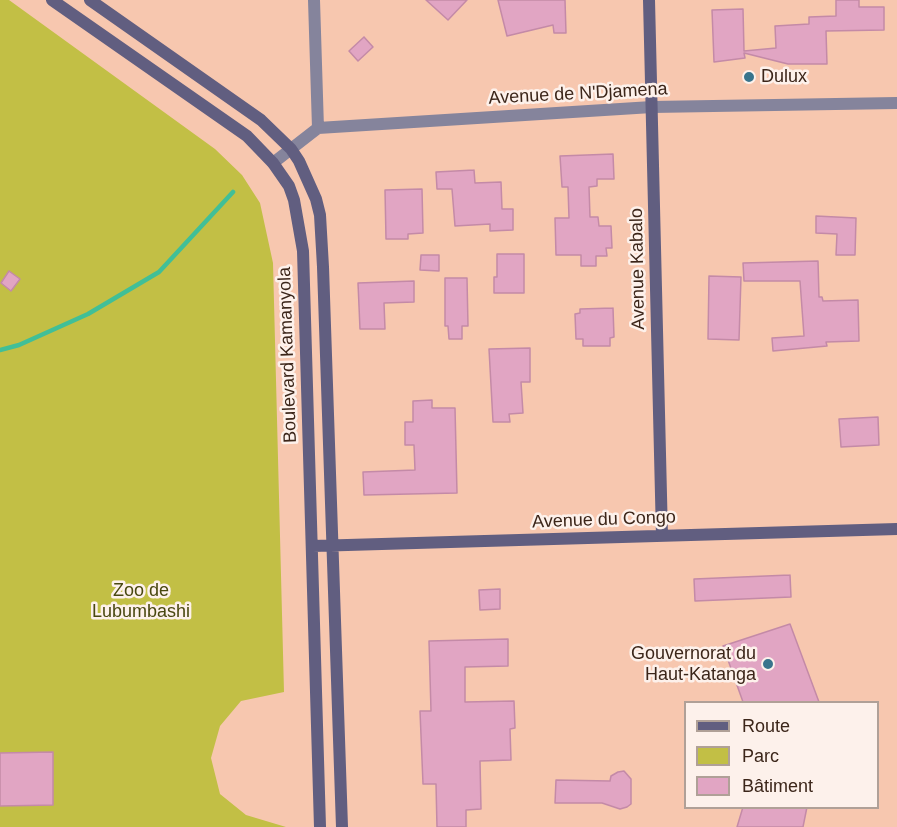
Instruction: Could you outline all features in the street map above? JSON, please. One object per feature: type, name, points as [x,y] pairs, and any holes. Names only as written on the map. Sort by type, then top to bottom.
[{"type":"main road","name":"Boulevard Kamanyola","points":[[52,0],[247,136],[273,163],[289,186],[294,200],[303,251],[320,827]]},
{"type":"main road","points":[[90,0],[261,120],[291,149],[312,185],[321,224],[342,827]]},
{"type":"main road","name":"Avenue Kabalo","points":[[649,0],[662,536]]},
{"type":"main road","name":"Avenue du Congo","points":[[313,546],[897,529]]},
{"type":"street","points":[[273,163],[318,128],[314,0]]},
{"type":"street","name":"Avenue de N'Djamena","points":[[318,128],[652,107],[897,103]]},
{"type":"green space","name":"Zoo de Lubumbashi","points":[[0,0],[9,0],[215,149],[242,175],[260,203],[273,263],[284,692],[241,701],[220,726],[211,758],[220,794],[246,815],[286,827],[0,827]]},
{"type":"building","points":[[426,0],[467,0],[448,20]]},
{"type":"building","points":[[498,0],[565,0],[566,33],[554,33],[553,25],[507,36]]},
{"type":"building","points":[[836,0],[859,0],[859,7],[884,7],[884,30],[826,31],[827,64],[788,64],[744,53],[745,58],[714,62],[712,10],[743,9],[744,51],[776,48],[775,26],[809,24],[809,17],[836,16]]},
{"type":"building","points":[[364,37],[373,47],[358,61],[349,51]]},
{"type":"building","points":[[613,154],[614,179],[597,179],[597,186],[589,187],[590,217],[598,217],[599,226],[611,226],[612,248],[606,248],[607,256],[596,256],[596,266],[581,266],[581,255],[556,255],[555,218],[569,218],[568,187],[562,187],[560,156]]},
{"type":"building","points":[[474,170],[475,183],[501,182],[502,209],[513,209],[513,230],[490,231],[490,224],[455,226],[452,189],[437,189],[436,172]]},
{"type":"building","points":[[422,189],[423,233],[408,234],[408,239],[386,239],[385,190]]},
{"type":"building","points":[[816,216],[856,218],[855,255],[836,255],[837,234],[816,233]]},
{"type":"building","points":[[497,254],[524,254],[524,293],[494,293]]},
{"type":"building","points":[[421,255],[439,255],[439,271],[420,270]]},
{"type":"building","points":[[818,261],[819,297],[822,297],[823,301],[858,300],[859,341],[826,342],[827,346],[773,351],[772,338],[804,336],[800,281],[744,281],[743,263]]},
{"type":"building","points":[[9,271],[20,279],[11,291],[1,283]]},
{"type":"building","points":[[709,276],[741,277],[739,340],[708,339]]},
{"type":"building","points":[[445,278],[467,278],[468,326],[462,326],[462,339],[449,339],[448,326],[445,326]]},
{"type":"building","points":[[414,281],[414,302],[384,303],[385,329],[360,329],[358,283]]},
{"type":"building","points":[[613,308],[614,337],[610,338],[610,346],[583,346],[583,339],[576,339],[575,314],[580,313],[580,309]]},
{"type":"building","points":[[530,348],[530,382],[521,382],[523,413],[509,414],[510,422],[493,422],[489,349]]},
{"type":"building","points":[[432,400],[432,408],[455,408],[457,493],[364,495],[363,472],[415,470],[414,445],[405,445],[405,422],[413,422],[413,401]]},
{"type":"building","points":[[878,417],[879,445],[841,447],[839,419]]},
{"type":"building","points":[[790,575],[791,597],[695,601],[694,579]]},
{"type":"building","points":[[500,589],[500,609],[480,610],[479,590]]},
{"type":"building","name":"Gouvernorat du Haut-Katanga","points":[[790,624],[819,701],[743,701],[723,646]]},
{"type":"building","points":[[508,639],[508,666],[465,667],[465,702],[514,701],[515,728],[510,729],[511,760],[480,761],[481,809],[466,810],[466,827],[437,827],[436,784],[423,784],[420,711],[431,711],[429,641]]},
{"type":"building","points":[[53,752],[53,805],[0,806],[0,753]]},
{"type":"building","points":[[624,771],[631,779],[631,804],[627,807],[620,809],[602,803],[555,803],[556,780],[610,781],[611,776]]},
{"type":"building","points":[[742,809],[807,809],[803,827],[737,827]]},
{"type":"waterway","points":[[0,350],[19,345],[88,314],[159,272],[233,192]]},
{"type":"place","name":"Dulux","points":[[749,77]]},
{"type":"place","name":"Gouvernorat du Haut-Katanga","points":[[768,664]]}]
